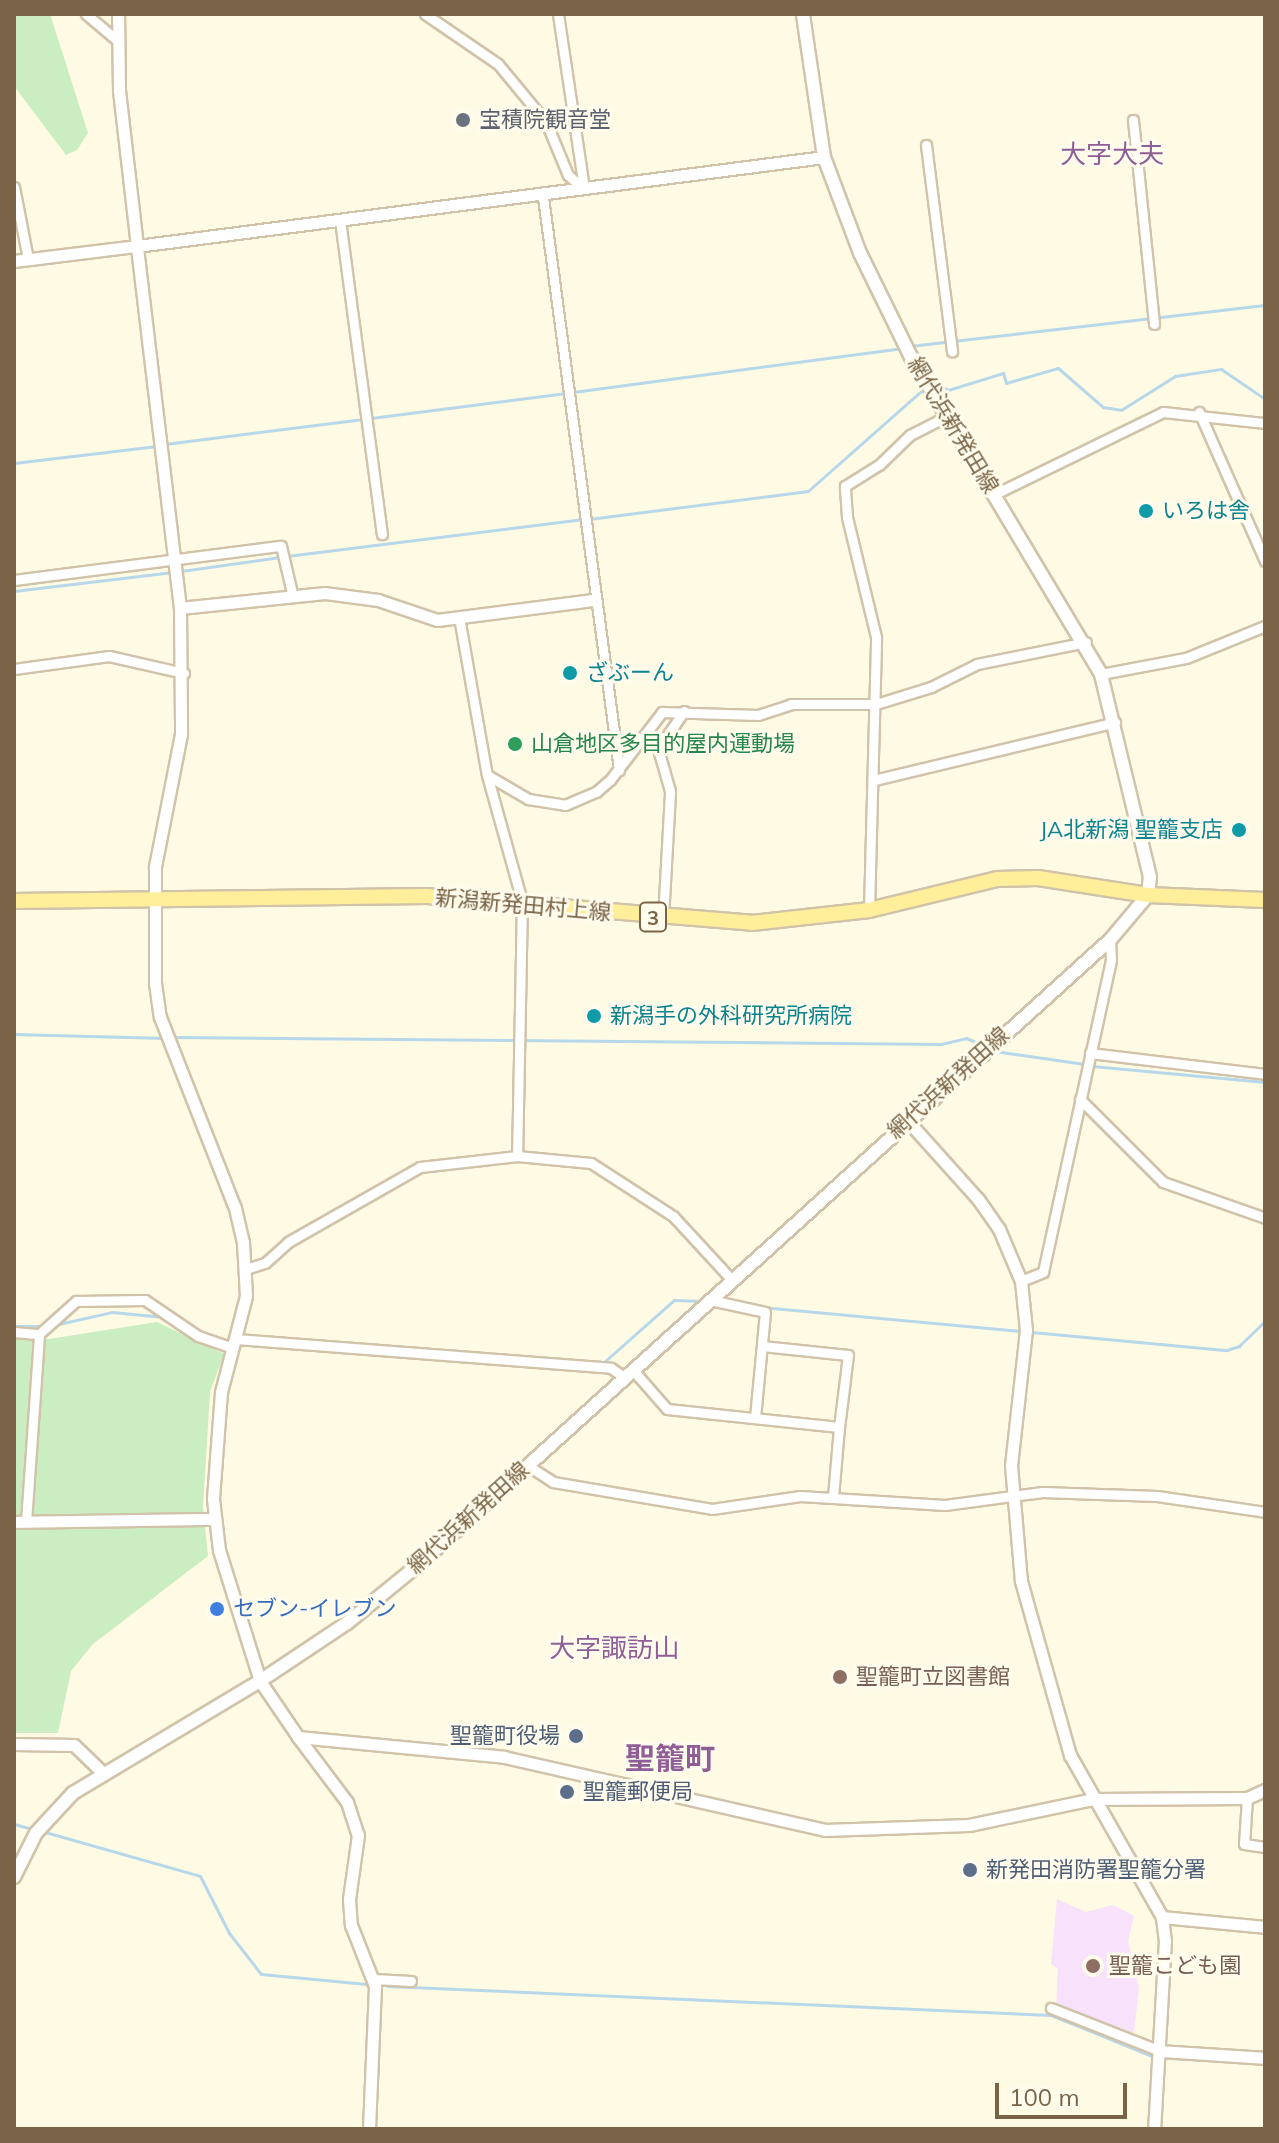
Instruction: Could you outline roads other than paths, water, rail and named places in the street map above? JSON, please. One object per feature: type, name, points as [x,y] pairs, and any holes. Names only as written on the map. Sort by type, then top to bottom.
[{"type":"main road","name":"網代浜新発田線","points":[[14,1877],[52,1812],[103,1773],[260,1681],[393,1587],[1110,940],[1148,895],[1150,877],[1101,674],[1087,642],[945,417],[872,280],[824,157],[803,14]]},
{"type":"main road","name":"新潟新発田村上線","points":[[14,901],[427,896],[522,901],[663,919],[752,923],[869,910],[997,879],[1038,878],[1148,895],[1265,900]]},
{"type":"street","points":[[86,14],[118,41]]},
{"type":"street","points":[[118,14],[137,246],[176,563],[184,673],[175,773],[153,899],[160,1017],[235,1208],[246,1269],[234,1344],[221,1392],[215,1519],[260,1681],[355,1820],[351,1925],[374,1979],[369,2129]]},
{"type":"street","points":[[425,14],[498,64],[546,122],[568,175],[584,189]]},
{"type":"street","points":[[558,14],[584,189]]},
{"type":"street","points":[[1133,120],[1154,324]]},
{"type":"street","points":[[926,145],[952,351]]},
{"type":"street","points":[[14,261],[543,197],[824,157]]},
{"type":"street","points":[[14,187],[28,259]]},
{"type":"street","points":[[543,197],[593,600],[619,770]]},
{"type":"street","points":[[340,220],[382,534]]},
{"type":"street","points":[[995,494],[1163,412],[1199,412],[1265,423]]},
{"type":"street","points":[[1199,412],[1265,561]]},
{"type":"street","points":[[869,910],[876,637],[847,517],[845,486],[879,465],[910,435],[945,417]]},
{"type":"street","points":[[14,580],[176,563],[281,546],[292,593]]},
{"type":"street","points":[[180,608],[292,593],[366,597],[427,620],[593,600]]},
{"type":"street","points":[[459,617],[487,775],[522,901],[517,1156]]},
{"type":"street","points":[[1101,674],[1186,658],[1265,626]]},
{"type":"street","points":[[487,775],[528,799],[565,805],[596,792],[619,770],[654,718],[662,712],[758,715],[791,704],[876,704],[931,687],[977,664],[1087,642]]},
{"type":"street","points":[[14,669],[109,656],[184,673]]},
{"type":"street","points":[[663,919],[670,791],[658,749],[684,711]]},
{"type":"street","points":[[874,780],[1115,722]]},
{"type":"street","points":[[1021,1281],[1043,1272],[1111,960],[1110,940]]},
{"type":"street","points":[[1090,1053],[1265,1074]]},
{"type":"street","points":[[1080,1099],[1163,1182],[1265,1218]]},
{"type":"street","points":[[907,1120],[978,1199],[999,1229],[1021,1281],[1026,1330],[1013,1430],[1012,1492],[1025,1606],[1056,1716],[1092,1799],[1162,1917],[1165,1940],[1154,2129]]},
{"type":"street","points":[[246,1269],[265,1263],[288,1242],[420,1167],[517,1156],[591,1163],[673,1216],[732,1280]]},
{"type":"street","points":[[215,1519],[20,1522],[39,1334],[76,1301],[108,1297],[145,1300],[198,1336],[234,1344],[611,1368],[628,1373],[667,1409],[839,1427]]},
{"type":"street","points":[[710,1300],[764,1310],[755,1418]]},
{"type":"street","points":[[14,1332],[39,1334]]},
{"type":"street","points":[[762,1346],[848,1355],[833,1497]]},
{"type":"street","points":[[527,1465],[553,1482],[712,1509],[800,1496],[945,1505],[1012,1492],[1157,1496],[1265,1512]]},
{"type":"street","points":[[298,1737],[504,1757],[825,1830],[980,1824],[1092,1799],[1247,1798],[1265,1790]]},
{"type":"street","points":[[14,1744],[74,1745],[103,1773]]},
{"type":"street","points":[[1247,1798],[1244,1844],[1265,1847]]},
{"type":"street","points":[[1162,1917],[1265,1927]]},
{"type":"street","points":[[374,1979],[411,1981]]},
{"type":"street","points":[[1051,2008],[1160,2051],[1265,2058]]},
{"type":"waterway","points":[[910,346],[1265,305]]},
{"type":"waterway","points":[[573,392],[903,348]]},
{"type":"waterway","points":[[935,383],[948,390],[1003,373],[1006,383],[1058,368],[1103,407],[1121,410],[1175,376],[1221,369],[1265,399]]},
{"type":"waterway","points":[[589,519],[808,491],[922,390]]},
{"type":"waterway","points":[[371,418],[566,393]]},
{"type":"waterway","points":[[165,444],[363,419]]},
{"type":"waterway","points":[[14,463],[157,446]]},
{"type":"waterway","points":[[287,556],[582,519]]},
{"type":"waterway","points":[[181,571],[280,557]]},
{"type":"waterway","points":[[14,591],[173,572]]},
{"type":"waterway","points":[[14,1034],[166,1038]]},
{"type":"waterway","points":[[174,1037],[941,1044],[966,1038],[987,1047]]},
{"type":"waterway","points":[[994,1051],[1084,1064]]},
{"type":"waterway","points":[[1092,1066],[1265,1082]]},
{"type":"waterway","points":[[577,1361],[604,1362],[674,1300],[702,1301]]},
{"type":"waterway","points":[[761,1307],[1227,1350],[1239,1346],[1265,1321]]},
{"type":"waterway","points":[[54,1325],[112,1312],[164,1317]]},
{"type":"waterway","points":[[14,1326],[42,1326]]},
{"type":"waterway","points":[[238,1344],[270,1346]]},
{"type":"waterway","points":[[14,1824],[33,1829]]},
{"type":"waterway","points":[[45,1832],[200,1876],[229,1933],[261,1974],[367,1984]]},
{"type":"waterway","points":[[387,1986],[1051,2015],[1152,2056]]},
{"type":"waterway","points":[[1170,2058],[1210,2060]]},
{"type":"place","name":"宝積院観音堂","points":[[463,120]]},
{"type":"place","name":"いろは舎","points":[[1146,511]]},
{"type":"place","name":"ざぶーん","points":[[570,673]]},
{"type":"place","name":"山倉地区多目的屋内運動場","points":[[515,744]]},
{"type":"place","name":"JA北新潟 聖籠支店","points":[[1239,830]]},
{"type":"place","name":"新潟手の外科研究所病院","points":[[594,1016]]},
{"type":"place","name":"セブン-イレブン","points":[[217,1609]]},
{"type":"place","name":"聖籠町立図書館","points":[[840,1677]]},
{"type":"place","name":"聖籠町役場","points":[[576,1736]]},
{"type":"place","name":"聖籠郵便局","points":[[567,1792]]},
{"type":"place","name":"新発田消防署聖籠分署","points":[[970,1870]]},
{"type":"place","name":"聖籠こども園","points":[[1093,1966]]},
{"type":"district","name":"大字大夫","points":[[1112,154]]},
{"type":"district","name":"大字諏訪山","points":[[614,1648]]},
{"type":"district","name":"聖籠町","points":[[670,1758]]}]
